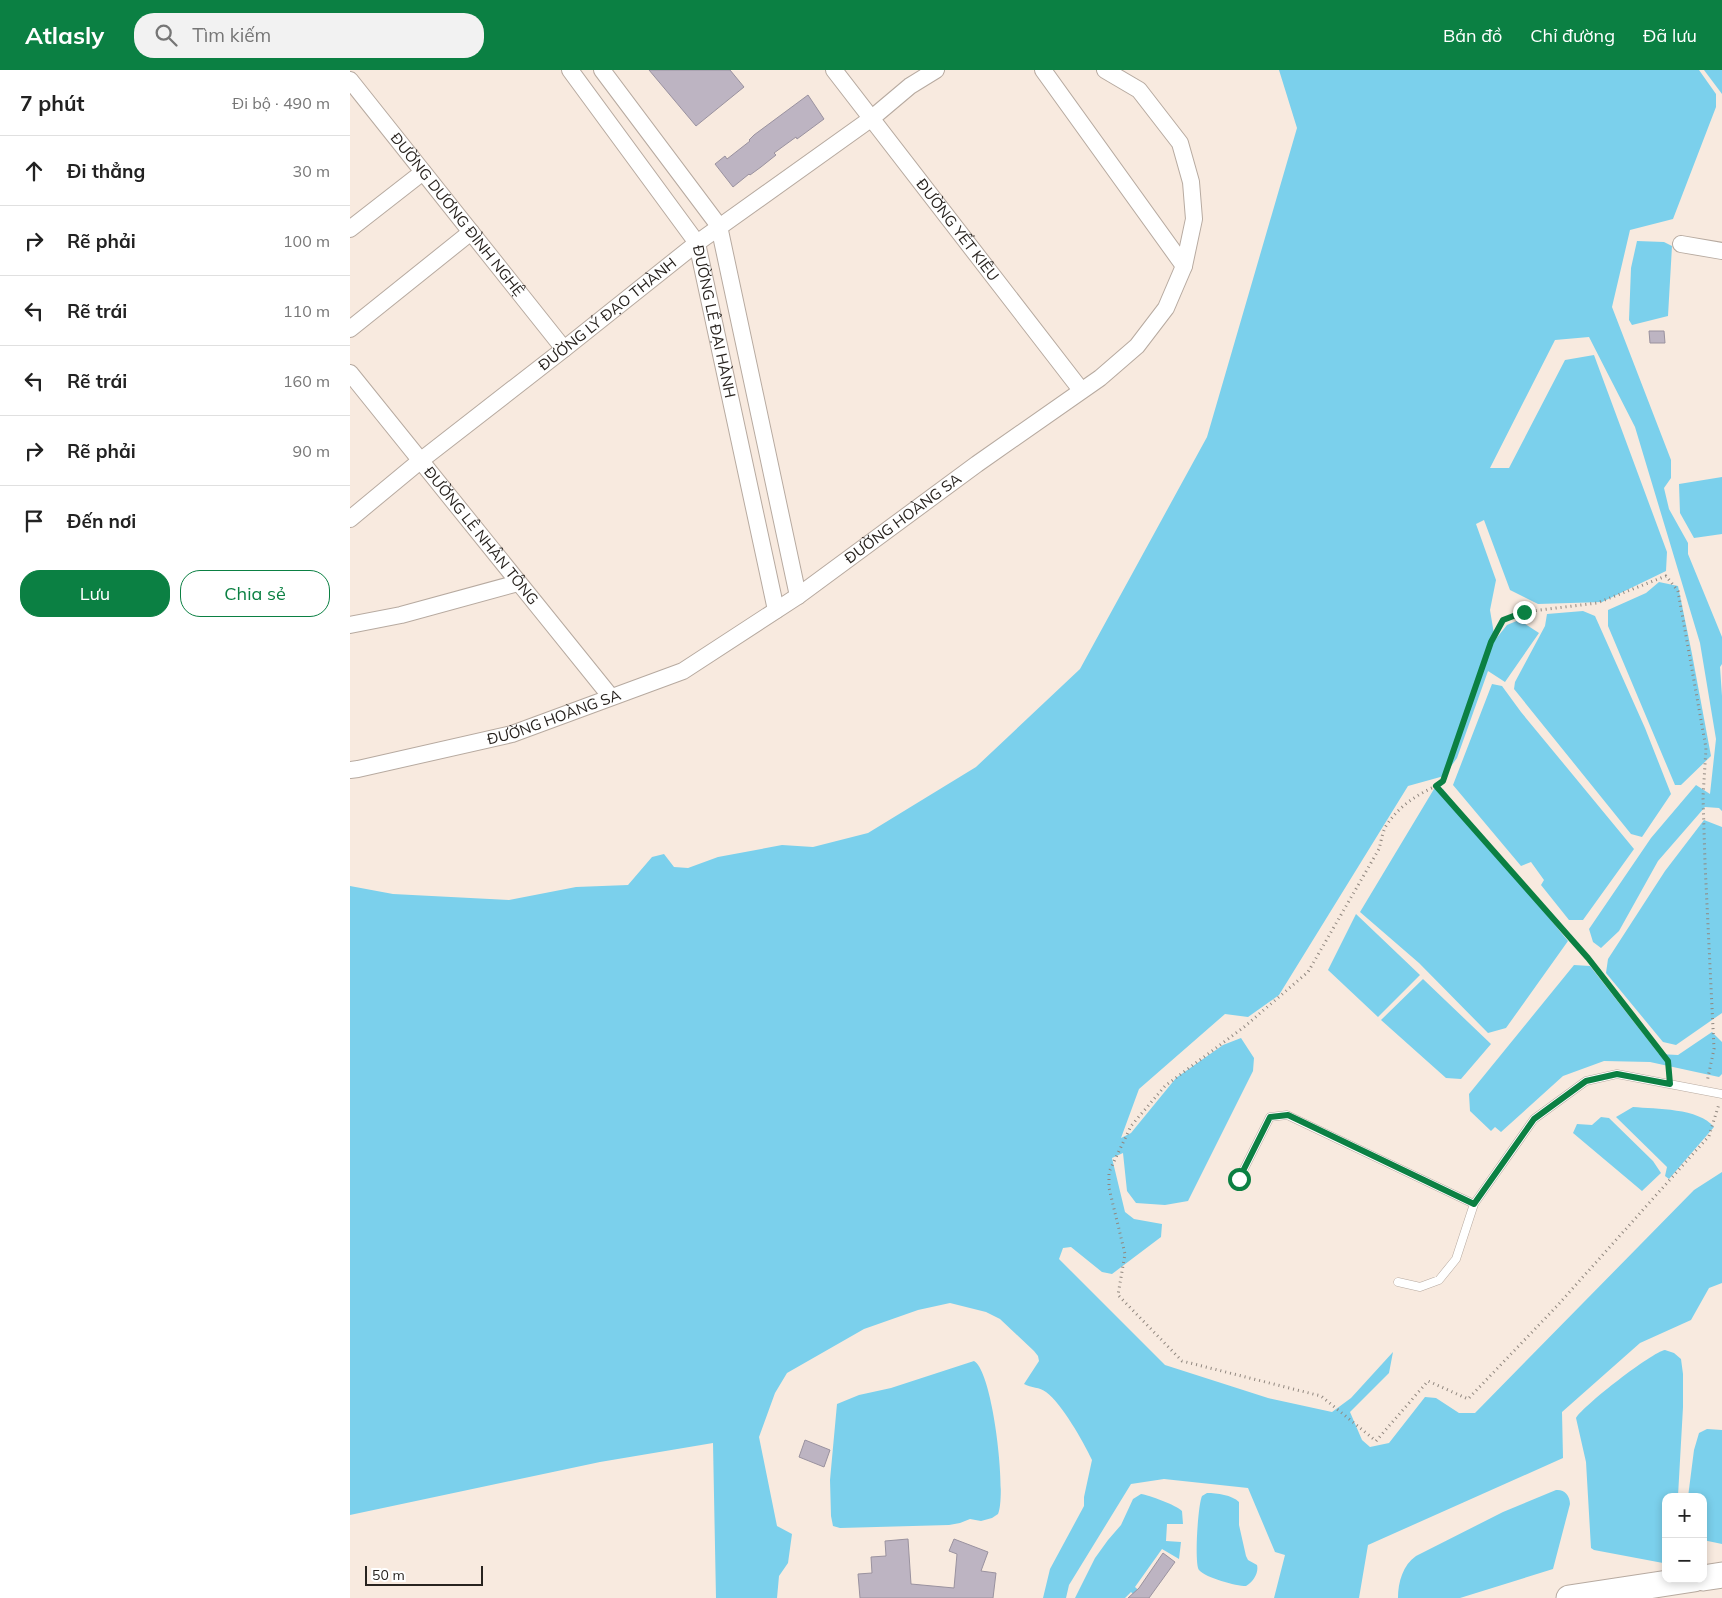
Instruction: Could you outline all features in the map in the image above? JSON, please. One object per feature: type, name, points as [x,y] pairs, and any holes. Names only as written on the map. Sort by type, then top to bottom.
[{"type":"main road","points":[[1707,1577],[1722,1575]]},
{"type":"main road","points":[[1569,1598],[1668,1583]]},
{"type":"street","name":"ĐƯỜNG LÊ ĐẠI HÀNH","points":[[570,70],[697,243],[776,610]]},
{"type":"street","name":"ĐƯỜNG LÊ ĐẠI HÀNH","points":[[602,70],[719,226],[798,596]]},
{"type":"street","name":"ĐƯỜNG YẾT KIÊU","points":[[834,70],[1081,390]]},
{"type":"street","points":[[872,118],[910,86],[936,70]]},
{"type":"street","points":[[1043,70],[1184,266]]},
{"type":"street","name":"ĐƯỜNG HOÀNG SA","points":[[350,770],[358,770],[512,734],[683,671],[798,596],[1100,378],[1137,346],[1166,308],[1184,266],[1194,219],[1190,182],[1180,143],[1139,90],[1105,70]]},
{"type":"street","name":"ĐƯỜNG DƯƠNG ĐÌNH NGHỆ","points":[[350,80],[564,349]]},
{"type":"street","name":"ĐƯỜNG LÝ ĐẠO THÀNH","points":[[350,518],[719,226],[872,118]]},
{"type":"street","points":[[350,229],[423,172]]},
{"type":"street","points":[[350,329],[471,232]]},
{"type":"street","points":[[1681,244],[1722,251]]},
{"type":"street","name":"ĐƯỜNG LÊ NHÂN TÔNG","points":[[350,374],[610,698]]},
{"type":"street","points":[[350,624],[400,615],[518,583]]},
{"type":"lane","points":[[1398,1282],[1420,1287],[1439,1280],[1456,1259],[1474,1204],[1534,1119],[1586,1081],[1617,1074],[1706,1090],[1722,1095]]},
{"type":"lane","points":[[1239,1179],[1270,1117],[1288,1115],[1474,1204]]},
{"type":"path","points":[[1706,1090],[1714,1049],[1705,863],[1704,797],[1706,748],[1678,591],[1666,576],[1597,603],[1524,612],[1503,620],[1491,642],[1443,781],[1417,795],[1403,806],[1386,827],[1379,849],[1308,972],[1244,1027],[1165,1086],[1131,1126],[1109,1172],[1109,1188],[1124,1254],[1118,1295],[1182,1361],[1321,1396],[1376,1441],[1428,1381],[1468,1399],[1557,1306],[1709,1136],[1722,1095]]},
{"type":"path","points":[[1436,786],[1599,973],[1668,1061],[1670,1084]]},
{"type":"water","points":[[1279,70],[1699,70],[1716,94],[1716,107],[1673,219],[1630,230],[1612,307],[1671,460],[1671,478],[1664,488],[1669,509],[1688,543],[1688,554],[1722,637],[1722,664],[1720,667],[1722,696],[1722,811],[1719,808],[1705,807],[1658,861],[1619,931],[1601,948],[1593,942],[1589,929],[1651,838],[1696,785],[1710,794],[1716,739],[1700,643],[1635,427],[1589,337],[1555,340],[1490,468],[1509,468],[1565,360],[1594,355],[1667,552],[1666,571],[1602,602],[1538,604],[1510,590],[1484,520],[1476,524],[1496,580],[1490,610],[1495,640],[1507,625],[1519,620],[1539,633],[1505,682],[1488,671],[1457,758],[1444,776],[1408,786],[1279,995],[1248,1017],[1225,1014],[1139,1089],[1121,1138],[1131,1133],[1176,1078],[1223,1045],[1241,1038],[1254,1058],[1253,1071],[1188,1201],[1165,1205],[1136,1203],[1127,1191],[1123,1153],[1112,1158],[1125,1212],[1134,1219],[1162,1224],[1161,1237],[1112,1274],[1102,1272],[1071,1247],[1063,1248],[1059,1259],[1165,1365],[1268,1398],[1332,1412],[1351,1398],[1393,1352],[1389,1373],[1350,1412],[1362,1440],[1370,1447],[1389,1443],[1425,1397],[1436,1398],[1459,1413],[1475,1413],[1694,1190],[1722,1172],[1722,1283],[1709,1288],[1691,1320],[1640,1343],[1562,1412],[1563,1458],[1368,1545],[1359,1598],[1274,1598],[1285,1555],[1275,1552],[1248,1488],[1164,1479],[1131,1484],[1069,1585],[1066,1598],[1043,1598],[1050,1569],[1084,1506],[1084,1497],[1092,1460],[1072,1423],[1059,1405],[1044,1390],[1024,1384],[1039,1361],[1034,1351],[1000,1319],[986,1312],[950,1303],[918,1310],[864,1329],[787,1373],[775,1393],[759,1437],[777,1526],[792,1534],[788,1563],[779,1576],[777,1598],[716,1598],[713,1443],[600,1462],[350,1515],[350,886],[393,894],[509,900],[576,887],[628,885],[652,857],[664,854],[674,867],[688,868],[718,857],[782,845],[813,847],[868,833],[976,767],[1080,669],[1207,437],[1297,128]]},
{"type":"water","points":[[1704,70],[1722,70],[1722,94]]},
{"type":"water","points":[[1637,241],[1664,242],[1672,246],[1668,316],[1632,325],[1629,320],[1631,268]]},
{"type":"water","points":[[1722,477],[1722,534],[1694,538],[1680,513],[1679,484]]},
{"type":"water","points":[[1659,582],[1678,586],[1711,756],[1681,785],[1675,785],[1608,626],[1608,610],[1646,593]]},
{"type":"water","points":[[1583,611],[1595,616],[1645,728],[1671,794],[1642,837],[1631,834],[1514,689],[1515,682],[1545,626],[1547,614]]},
{"type":"water","points":[[1492,684],[1502,686],[1521,712],[1634,849],[1583,920],[1569,920],[1541,885],[1544,880],[1531,862],[1521,866],[1453,785]]},
{"type":"water","points":[[1434,789],[1443,789],[1568,941],[1506,1028],[1488,1033],[1419,963],[1360,912]]},
{"type":"water","points":[[1704,820],[1722,827],[1722,1013],[1676,1045],[1663,1042],[1606,973],[1608,959],[1665,871]]},
{"type":"water","points":[[1356,914],[1420,975],[1378,1017],[1328,970]]},
{"type":"water","points":[[1574,965],[1590,966],[1659,1054],[1678,1055],[1712,1032],[1722,1042],[1722,1074],[1719,1077],[1650,1062],[1604,1061],[1563,1076],[1501,1132],[1495,1127],[1491,1131],[1470,1111],[1469,1094]]},
{"type":"water","points":[[1423,979],[1491,1044],[1461,1079],[1446,1078],[1381,1020]]},
{"type":"water","points":[[1633,1107],[1688,1113],[1698,1116],[1714,1127],[1669,1179],[1665,1176],[1667,1167],[1616,1117]]},
{"type":"water","points":[[1601,1117],[1609,1118],[1653,1161],[1661,1173],[1642,1191],[1573,1133],[1577,1124],[1592,1125]]},
{"type":"water","points":[[1665,1350],[1674,1353],[1681,1359],[1683,1374],[1678,1493],[1662,1493],[1662,1563],[1591,1548],[1586,1462],[1576,1418],[1591,1402],[1658,1353]]},
{"type":"water","points":[[974,1361],[981,1370],[987,1386],[996,1434],[1001,1483],[998,1514],[981,1521],[970,1519],[949,1525],[840,1528],[833,1526],[830,1480],[837,1404],[859,1395],[891,1388]]},
{"type":"water","points":[[1707,1429],[1722,1430],[1722,1544],[1707,1541],[1707,1493],[1689,1493],[1694,1450],[1699,1433]]},
{"type":"water","points":[[1556,1490],[1562,1490],[1566,1493],[1570,1504],[1553,1569],[1460,1598],[1398,1598],[1402,1574],[1416,1556],[1503,1512]]},
{"type":"water","points":[[1207,1493],[1228,1496],[1239,1502],[1239,1525],[1246,1556],[1248,1560],[1257,1565],[1255,1577],[1246,1586],[1221,1581],[1199,1570],[1197,1534],[1199,1510],[1202,1496]]},
{"type":"water","points":[[1141,1494],[1150,1496],[1182,1511],[1183,1524],[1167,1524],[1166,1541],[1181,1542],[1179,1559],[1162,1549],[1135,1587],[1147,1598],[1137,1598],[1131,1592],[1125,1598],[1075,1598],[1095,1558],[1121,1525],[1133,1499]]},
{"type":"building","points":[[649,70],[730,70],[744,87],[696,126]]},
{"type":"building","points":[[808,95],[824,119],[774,153],[776,155],[733,187],[715,164],[725,156],[727,159],[750,141],[754,135]]},
{"type":"building","points":[[1649,331],[1664,331],[1665,343],[1650,343]]},
{"type":"building","points":[[805,1440],[830,1450],[824,1467],[799,1457]]},
{"type":"building","points":[[908,1539],[911,1584],[954,1588],[957,1554],[949,1551],[954,1539],[988,1552],[981,1571],[996,1573],[993,1598],[860,1598],[858,1574],[872,1573],[871,1557],[886,1556],[885,1541]]},
{"type":"building","points":[[1163,1553],[1175,1562],[1149,1598],[1128,1598],[1139,1588]]},
{"type":"route","points":[[1239,1179],[1270,1117],[1288,1115],[1474,1204],[1534,1119],[1586,1081],[1617,1074],[1670,1084],[1668,1061],[1588,958],[1436,786],[1443,781],[1491,642],[1503,620],[1524,612]]}]
